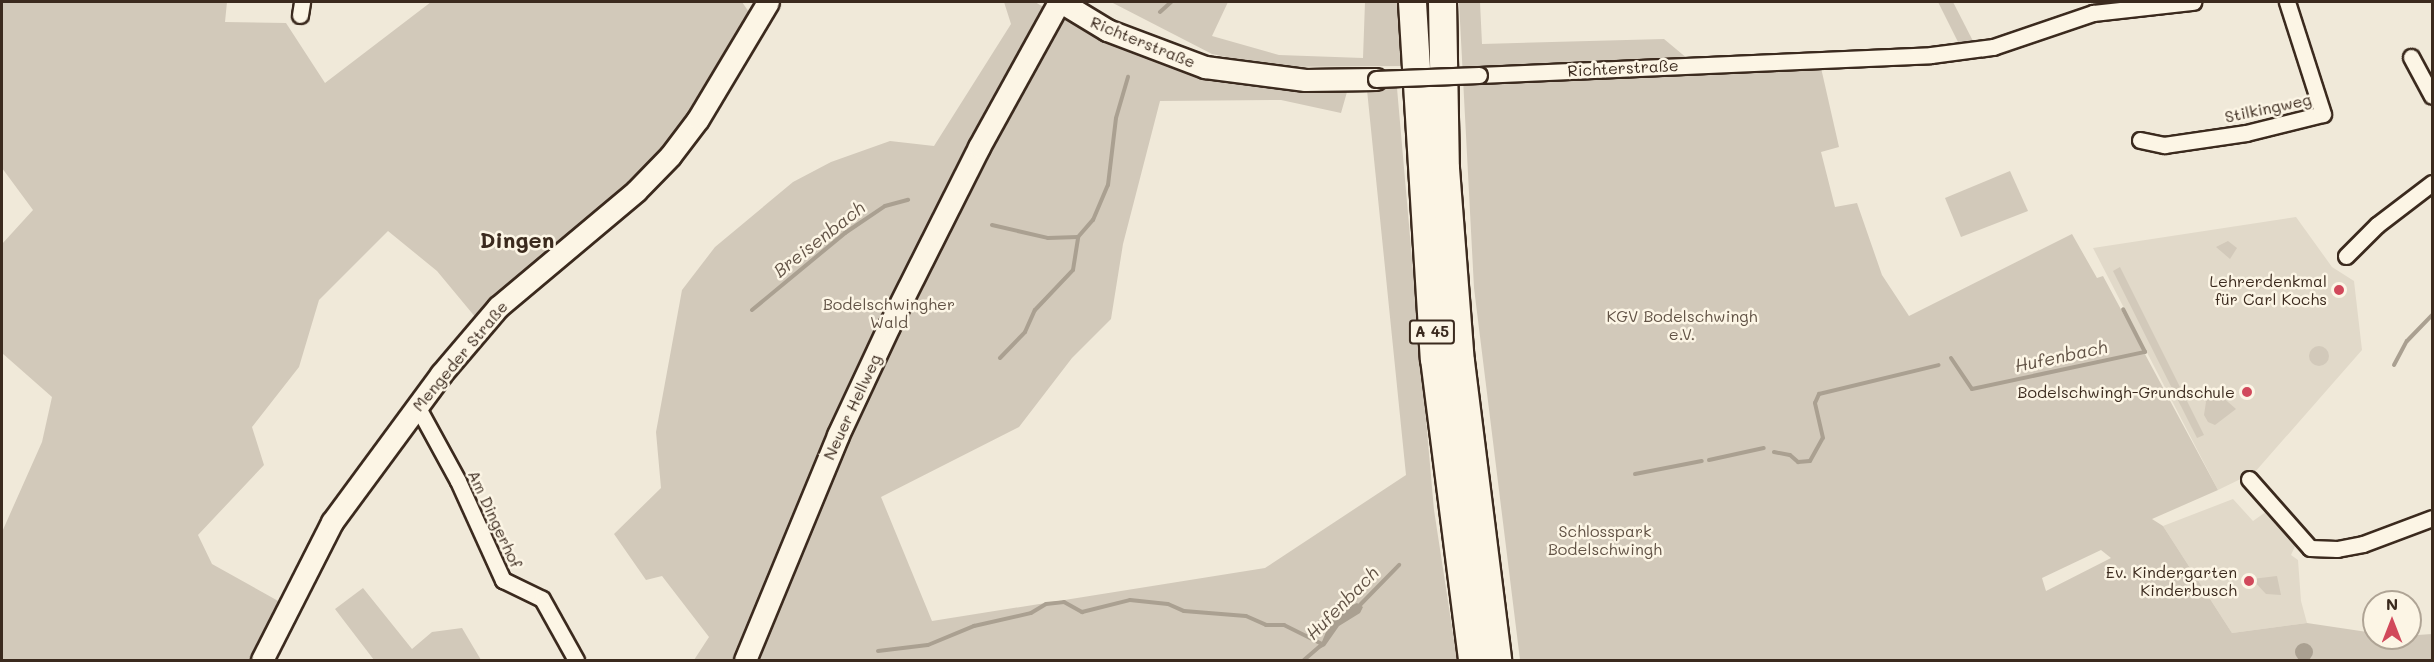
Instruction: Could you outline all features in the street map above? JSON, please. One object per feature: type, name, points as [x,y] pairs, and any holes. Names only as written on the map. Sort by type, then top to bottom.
[{"type":"highway","name":"A 45","points":[[1412,2],[1434,358],[1472,660]]},
{"type":"highway","name":"A 45","points":[[1442,2],[1445,168],[1460,361],[1497,660]]},
{"type":"street","name":"Richterstraße","points":[[1060,2],[1107,30],[1205,67],[1305,80],[1479,75],[1931,55],[1993,47],[2093,13],[2193,2]]},
{"type":"street","name":"Neuer Hellweg","points":[[745,660],[838,435],[889,326],[978,147],[1060,2]]},
{"type":"street","name":"Stilkingweg","points":[[2140,140],[2164,145],[2246,133],[2323,114],[2287,2]]},
{"type":"street","name":"Mengeder Straße","points":[[262,660],[332,522],[417,406],[498,307],[636,191],[670,156],[698,119],[760,6]]},
{"type":"street","points":[[2411,57],[2428,79],[2433,96]]},
{"type":"street","points":[[2346,256],[2376,225],[2433,183]]},
{"type":"street","name":"Am Dingerhof","points":[[417,406],[450,464],[501,577],[544,602],[576,660]]},
{"type":"street","points":[[2249,479],[2310,548],[2337,549],[2363,544],[2433,518]]},
{"type":"shaded area","name":"Bodelschwingh-Grundschule","points":[[2296,217],[2332,267],[2354,281],[2362,350],[2255,472],[2218,490],[2093,248]]},
{"type":"shaded area","name":"Ev. Kindergarten Kinderbusch","points":[[2233,499],[2253,521],[2270,509],[2297,542],[2291,555],[2298,560],[2301,601],[2307,623],[2232,633],[2163,526]]},
{"type":"shaded area","points":[[1357,603],[1363,607],[1360,613],[1339,626],[1325,646],[1319,649],[1326,632],[1318,621]]},
{"type":"shaded area","points":[[2304,643],[2310,646],[2313,652],[2310,658],[2304,661],[2298,658],[2295,652],[2298,646]]},
{"type":"green space","points":[[2,2],[227,2],[225,22],[286,23],[325,83],[431,2],[742,2],[753,18],[677,131],[642,173],[486,330],[437,271],[388,231],[319,300],[299,367],[252,427],[264,465],[198,535],[212,564],[298,612],[273,660],[2,660],[2,532],[42,442],[52,397],[2,353],[2,244],[33,210],[2,168]]},
{"type":"green space","name":"Bodelschwingher Wald","points":[[1004,2],[1035,2],[1089,34],[1196,75],[1281,90],[1347,92],[1341,113],[1281,100],[1160,101],[1123,244],[1111,319],[1072,358],[1019,427],[881,497],[932,621],[1265,568],[1406,475],[1367,90],[1397,88],[1434,510],[1457,660],[694,660],[709,637],[662,576],[646,580],[614,534],[661,488],[656,432],[682,290],[715,247],[793,182],[831,162],[890,141],[934,146],[1011,24]]},
{"type":"green space","points":[[1111,2],[1228,2],[1212,36],[1279,55],[1363,58],[1365,2],[1401,2],[1403,66],[1274,67],[1212,54]]},
{"type":"green space","points":[[1459,2],[1480,2],[1482,44],[1664,39],[1694,64],[1819,59],[1839,147],[1821,152],[1835,207],[1857,203],[1882,275],[1909,316],[2072,234],[2097,278],[2103,276],[2218,490],[2152,519],[2163,526],[2232,633],[2307,623],[2362,631],[2362,650],[2422,650],[2422,635],[2432,634],[2432,660],[1520,660],[1474,288]],"holes":[[[2101,550],[2111,558],[2046,591],[2042,578]]]},
{"type":"green space","points":[[1938,2],[1953,2],[1974,43],[1963,52]]},
{"type":"green space","points":[[2010,171],[2028,211],[1961,237],[1945,198]]},
{"type":"green space","points":[[2228,241],[2237,248],[2230,259],[2216,247]]},
{"type":"green space","points":[[2120,267],[2204,435],[2197,438],[2113,271]]},
{"type":"green space","points":[[2319,346],[2326,349],[2329,356],[2326,363],[2319,366],[2312,363],[2309,356],[2312,349]]},
{"type":"green space","points":[[2199,388],[2212,388],[2236,409],[2215,425],[2208,422],[2204,415],[2206,402]]},
{"type":"green space","points":[[2277,576],[2281,595],[2266,594],[2252,579]]},
{"type":"green space","points":[[363,588],[412,649],[432,632],[462,628],[481,660],[374,660],[335,609]]},
{"type":"waterway","name":"Breisenbach","points":[[1160,12],[1171,2]]},
{"type":"waterway","name":"Breisenbach","points":[[992,225],[1048,238],[1078,237],[1093,220],[1108,185],[1116,118],[1128,77]]},
{"type":"waterway","name":"Breisenbach","points":[[752,310],[845,233],[885,206],[908,200]]},
{"type":"waterway","points":[[1000,358],[1025,332],[1035,310],[1073,270],[1078,237]]},
{"type":"waterway","name":"Hufenbach","points":[[1951,358],[1972,389],[2145,352],[2123,309]]},
{"type":"waterway","points":[[2394,365],[2407,341],[2432,315]]},
{"type":"waterway","name":"Hufenbach","points":[[1774,452],[1790,455],[1798,462],[1810,461],[1823,438],[1815,403],[1819,394],[1939,365]]},
{"type":"waterway","name":"Hufenbach","points":[[1709,460],[1764,448]]},
{"type":"waterway","name":"Hufenbach","points":[[1635,474],[1702,461]]},
{"type":"waterway","name":"Hufenbach","points":[[1358,607],[1399,565]]},
{"type":"waterway","points":[[878,651],[928,645],[974,626],[1031,613],[1046,604],[1064,602],[1082,612],[1130,600],[1168,604],[1184,611],[1246,616],[1266,625],[1284,625],[1322,644]]},
{"type":"waterway","name":"Hufenbach","points":[[1304,660],[1320,646]]},
{"type":"place","name":"Lehrerdenkmal für Carl Kochs","points":[[2339,290]]},
{"type":"place","name":"Bodelschwingh-Grundschule","points":[[2247,392]]},
{"type":"place","name":"Ev. Kindergarten Kinderbusch","points":[[2249,581]]},
{"type":"district","name":"Dingen","points":[[517,240]]},
{"type":"park label","name":"KGV Bodelschwingh e.V.","points":[[1682,325]]},
{"type":"park label","name":"Schlosspark Bodelschwingh","points":[[1605,540]]}]
